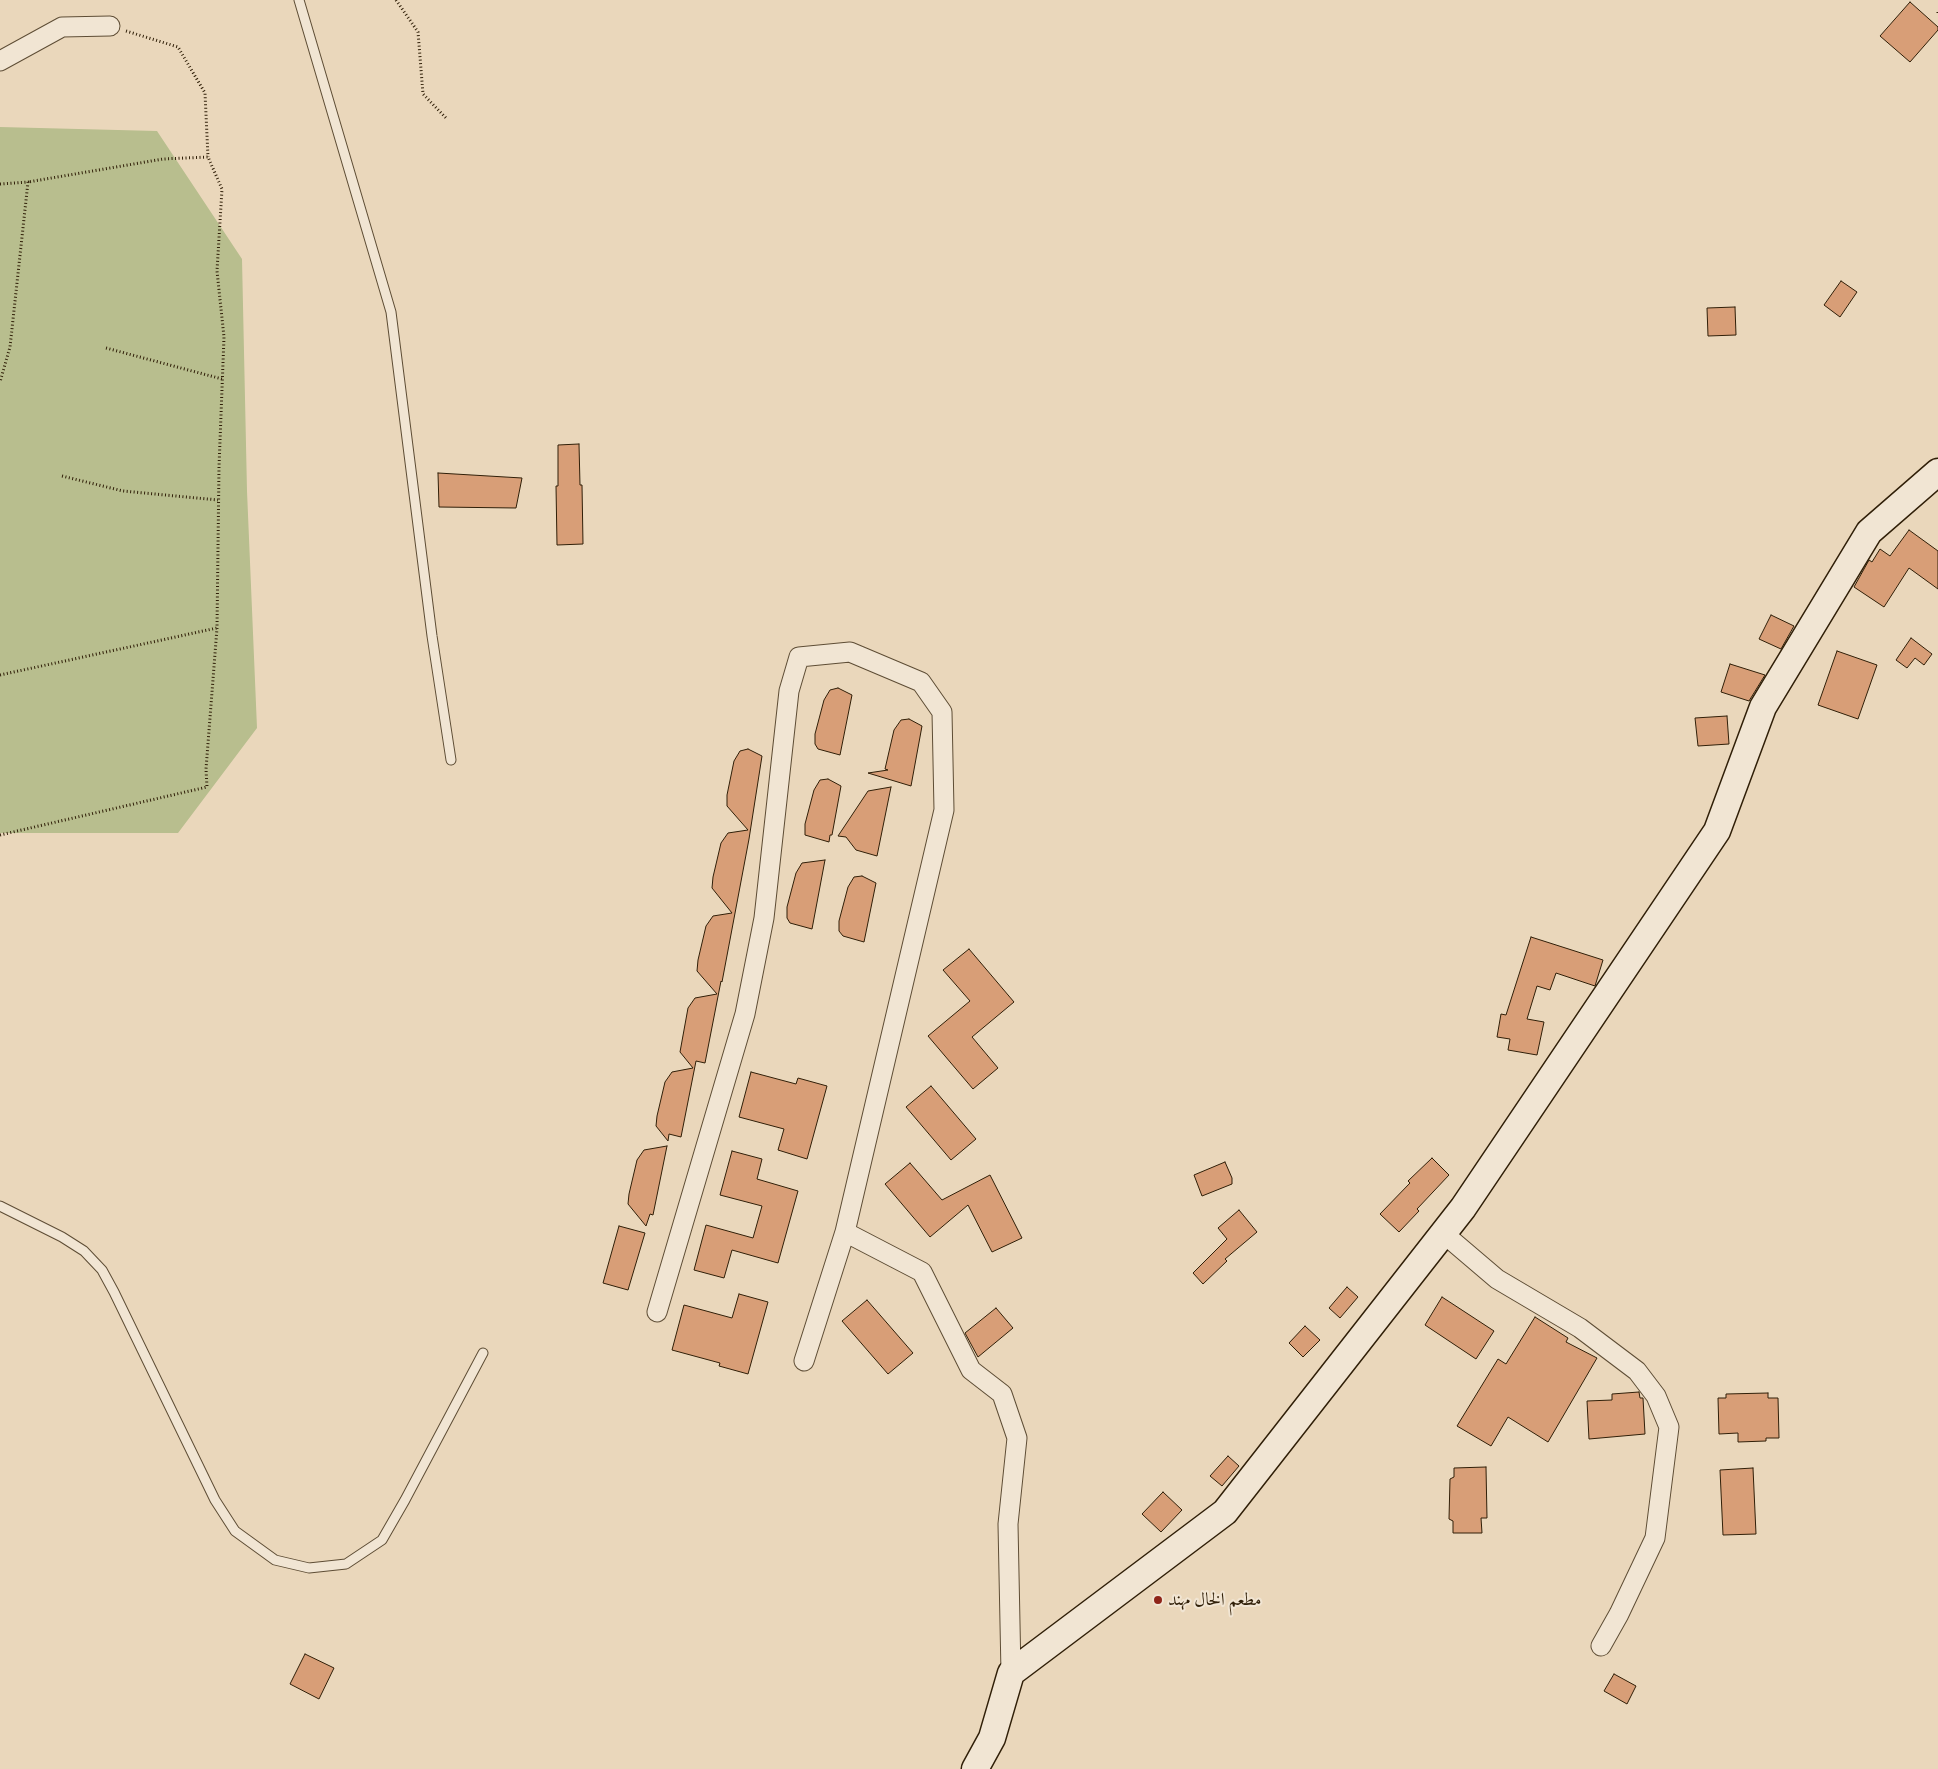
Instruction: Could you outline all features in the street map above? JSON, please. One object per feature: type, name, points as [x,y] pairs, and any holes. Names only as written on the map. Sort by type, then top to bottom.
[{"type":"street","points":[[0,61],[62,27],[110,26]]},
{"type":"street","points":[[1011,1673],[1225,1512],[1463,1208],[1717,831],[1764,707],[1869,532],[1938,472]]},
{"type":"street","points":[[657,1312],[745,1014],[764,918],[789,691],[799,658],[850,652],[921,682],[942,712],[944,810],[845,1232],[804,1361]]},
{"type":"street","points":[[845,1232],[922,1272],[971,1370],[1002,1394],[1017,1438],[1008,1524],[1011,1673],[992,1738],[975,1769]]},
{"type":"street","points":[[1443,1233],[1497,1279],[1580,1328],[1637,1371],[1656,1396],[1669,1427],[1655,1538],[1619,1614],[1601,1646]]},
{"type":"lane","points":[[299,0],[391,312],[432,636],[451,760]]},
{"type":"lane","points":[[0,1206],[62,1237],[84,1251],[102,1270],[215,1500],[235,1531],[275,1560],[309,1568],[346,1564],[382,1540],[483,1353]]},
{"type":"path","points":[[396,0],[418,32],[423,94],[446,118]]},
{"type":"path","points":[[0,835],[207,787],[206,769],[217,628],[218,500],[224,337],[217,271],[222,188],[208,157],[205,93],[178,47],[110,26]]},
{"type":"path","points":[[0,184],[28,182],[163,159],[208,157]]},
{"type":"path","points":[[0,382],[10,347],[28,182]]},
{"type":"path","points":[[106,348],[222,379]]},
{"type":"path","points":[[62,476],[123,491],[218,500]]},
{"type":"path","points":[[0,675],[217,628]]},
{"type":"green space","points":[[0,127],[157,131],[242,259],[247,491],[257,728],[178,833],[0,833]]},
{"type":"building","points":[[1910,2],[1938,27],[1938,30],[1910,62],[1880,36]]},
{"type":"building","points":[[1841,281],[1857,292],[1840,317],[1824,305]]},
{"type":"building","points":[[1735,307],[1736,335],[1708,336],[1707,308]]},
{"type":"building","points":[[579,444],[583,544],[557,545],[556,486],[558,486],[558,445]]},
{"type":"building","points":[[438,473],[522,478],[516,508],[439,507]]},
{"type":"building","points":[[1909,530],[1938,551],[1938,589],[1909,568],[1884,607],[1854,587],[1869,560],[1872,562],[1880,549],[1890,556]]},
{"type":"building","points":[[1771,615],[1794,626],[1781,649],[1759,639]]},
{"type":"building","points":[[1911,638],[1932,654],[1924,665],[1915,658],[1907,668],[1896,660]]},
{"type":"building","points":[[1837,651],[1877,665],[1858,719],[1818,705]]},
{"type":"building","points":[[1730,664],[1765,675],[1749,701],[1721,692]]},
{"type":"building","points":[[838,688],[852,695],[840,755],[818,749],[815,744],[815,734],[824,700],[830,690]]},
{"type":"building","points":[[1727,716],[1729,744],[1698,746],[1695,718]]},
{"type":"building","points":[[909,719],[922,726],[911,786],[868,773],[888,770],[885,769],[894,730],[901,720]]},
{"type":"building","points":[[748,749],[762,756],[749,839],[722,982],[705,1063],[696,1061],[681,1137],[669,1134],[668,1141],[656,1126],[657,1116],[665,1082],[672,1072],[693,1068],[680,1052],[688,1008],[695,998],[717,994],[697,971],[698,960],[706,926],[713,916],[732,913],[712,888],[713,877],[721,843],[728,833],[748,830],[727,806],[727,795],[734,761],[740,751]]},
{"type":"building","points":[[828,779],[841,786],[829,842],[805,835],[805,824],[814,790],[820,780]]},
{"type":"building","points":[[891,787],[877,856],[856,850],[846,837],[838,836],[868,791]]},
{"type":"building","points":[[825,860],[812,929],[790,923],[787,918],[787,907],[796,873],[802,863]]},
{"type":"building","points":[[862,876],[876,883],[864,942],[843,936],[839,931],[839,921],[848,887],[854,877]]},
{"type":"building","points":[[1531,937],[1603,960],[1595,986],[1556,973],[1550,990],[1537,986],[1527,1019],[1544,1022],[1537,1055],[1508,1050],[1510,1039],[1497,1037],[1501,1014],[1506,1015]]},
{"type":"building","points":[[969,949],[1014,1002],[972,1037],[998,1068],[973,1089],[928,1036],[970,1001],[943,970]]},
{"type":"building","points":[[751,1072],[796,1084],[798,1078],[827,1086],[807,1159],[778,1150],[784,1129],[739,1117]]},
{"type":"building","points":[[931,1086],[976,1139],[951,1160],[906,1107]]},
{"type":"building","points":[[667,1146],[653,1215],[650,1214],[646,1226],[628,1204],[637,1160],[644,1150]]},
{"type":"building","points":[[732,1151],[762,1159],[757,1179],[798,1191],[778,1263],[732,1250],[724,1278],[694,1270],[706,1225],[753,1238],[762,1206],[720,1195]]},
{"type":"building","points":[[1432,1158],[1449,1175],[1417,1209],[1419,1211],[1399,1232],[1380,1214],[1410,1183],[1408,1181]]},
{"type":"building","points":[[1225,1162],[1232,1178],[1232,1184],[1202,1196],[1194,1175]]},
{"type":"building","points":[[910,1163],[942,1200],[990,1175],[1022,1238],[992,1252],[968,1205],[930,1237],[885,1184]]},
{"type":"building","points":[[1239,1210],[1257,1232],[1225,1259],[1227,1261],[1203,1284],[1193,1273],[1227,1239],[1218,1228]]},
{"type":"building","points":[[619,1226],[645,1233],[628,1290],[603,1283]]},
{"type":"building","points":[[1347,1287],[1358,1297],[1340,1318],[1329,1308]]},
{"type":"building","points":[[739,1294],[768,1302],[748,1374],[719,1366],[720,1363],[672,1350],[684,1305],[732,1318]]},
{"type":"building","points":[[1442,1297],[1494,1331],[1476,1359],[1425,1325]]},
{"type":"building","points":[[867,1300],[913,1353],[888,1374],[842,1321]]},
{"type":"building","points":[[996,1308],[1013,1328],[978,1357],[965,1333]]},
{"type":"building","points":[[1535,1317],[1568,1338],[1566,1342],[1597,1358],[1548,1442],[1508,1417],[1491,1446],[1457,1426],[1498,1359],[1506,1364]]},
{"type":"building","points":[[1305,1326],[1320,1340],[1303,1357],[1289,1343]]},
{"type":"building","points":[[1639,1392],[1640,1398],[1643,1398],[1645,1434],[1589,1439],[1587,1401],[1612,1400],[1612,1394]]},
{"type":"building","points":[[1768,1393],[1768,1398],[1778,1398],[1779,1438],[1766,1438],[1766,1441],[1738,1442],[1738,1433],[1719,1434],[1718,1398],[1726,1398],[1726,1394]]},
{"type":"building","points":[[1228,1456],[1239,1466],[1222,1486],[1210,1476]]},
{"type":"building","points":[[1486,1467],[1487,1518],[1481,1518],[1482,1533],[1453,1533],[1453,1521],[1449,1519],[1450,1479],[1454,1477],[1454,1468]]},
{"type":"building","points":[[1753,1468],[1756,1534],[1723,1535],[1720,1470]]},
{"type":"building","points":[[1163,1492],[1182,1510],[1161,1532],[1142,1514]]},
{"type":"building","points":[[305,1654],[334,1668],[319,1699],[290,1684]]},
{"type":"building","points":[[1614,1674],[1636,1686],[1627,1704],[1604,1691]]},
{"type":"place","name":"مطعم الخال مهند","points":[[1158,1600]]}]
